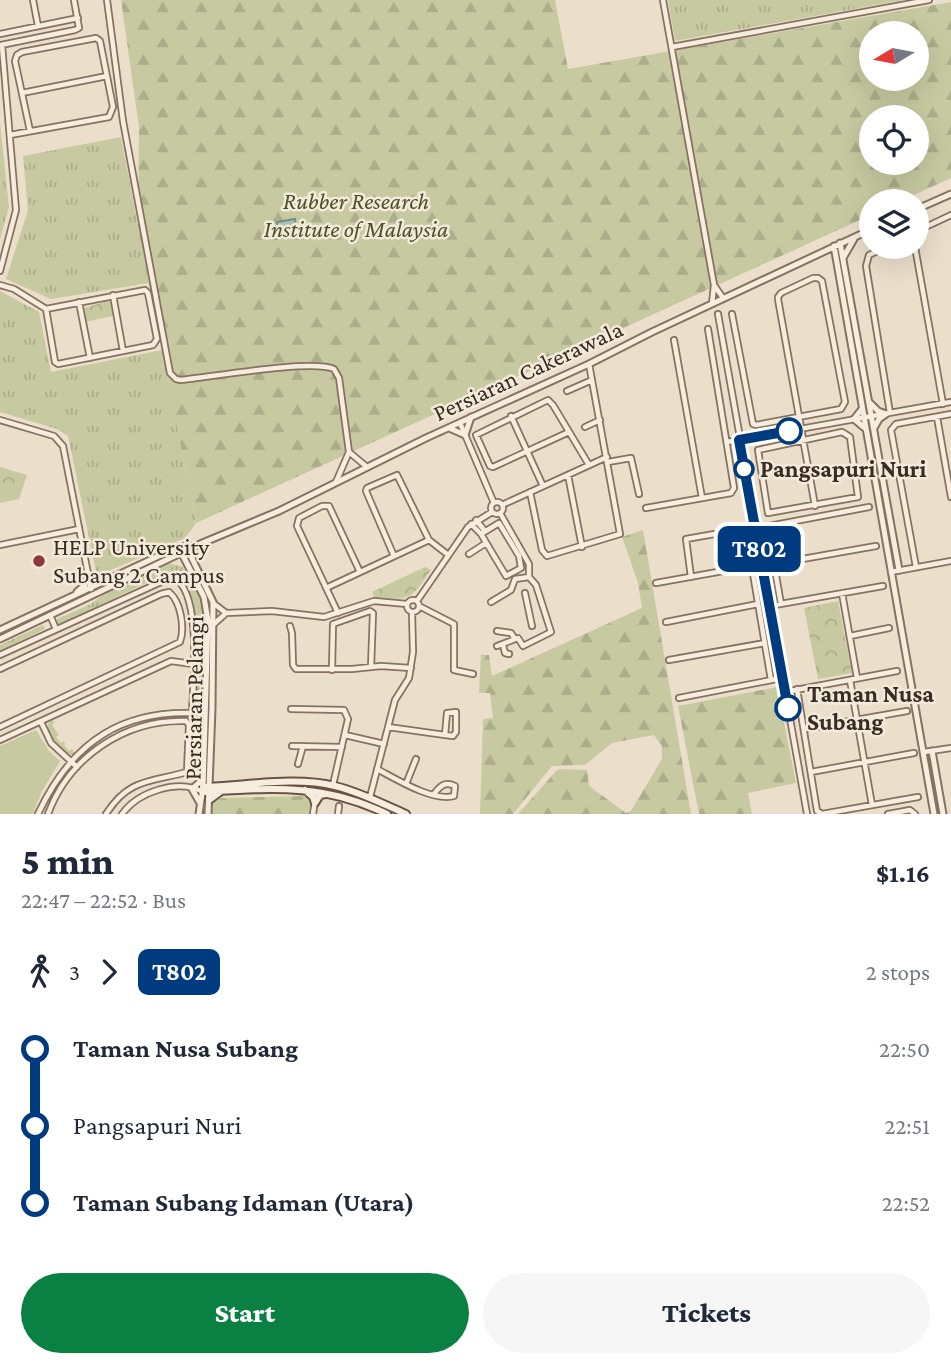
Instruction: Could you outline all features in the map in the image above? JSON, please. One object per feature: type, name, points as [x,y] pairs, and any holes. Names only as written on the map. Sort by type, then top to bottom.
[{"type":"main road","points":[[206,778],[222,788],[316,787]]},
{"type":"main road","points":[[202,789],[316,787],[370,797],[406,814]]},
{"type":"main road","points":[[209,800],[222,788]]},
{"type":"main road","points":[[304,789],[311,794],[314,803]]},
{"type":"main road","points":[[314,803],[320,795],[331,789]]},
{"type":"main road","points":[[331,789],[387,814]]},
{"type":"street","points":[[33,0],[38,26]]},
{"type":"street","points":[[0,271],[16,210],[1,45],[79,28],[74,0]]},
{"type":"street","points":[[107,0],[123,121],[170,373],[181,380],[302,367],[331,367],[339,378],[349,452],[335,483]]},
{"type":"street","points":[[663,0],[714,285],[712,304]]},
{"type":"street","points":[[672,47],[929,0]]},
{"type":"street","points":[[0,33],[78,18]]},
{"type":"street","points":[[10,135],[110,117],[113,107],[100,41],[96,38],[17,55],[15,61],[30,131]]},
{"type":"street","points":[[22,93],[107,76]]},
{"type":"street","points":[[929,204],[951,194]]},
{"type":"street","points":[[929,225],[951,215]]},
{"type":"street","name":"Persiaran Cakerawala","points":[[0,630],[106,581],[279,511],[859,235]]},
{"type":"street","points":[[856,236],[840,259],[864,418],[934,814]]},
{"type":"street","points":[[837,245],[870,403],[899,570]]},
{"type":"street","points":[[821,252],[840,259]]},
{"type":"street","points":[[868,259],[866,266],[888,414]]},
{"type":"street","points":[[917,259],[943,404]]},
{"type":"street","points":[[733,314],[751,420],[756,425],[799,417],[841,409],[845,405],[822,281],[813,278],[778,295],[784,334],[799,417],[801,429],[815,506]]},
{"type":"street","points":[[0,285],[14,289],[46,309],[145,290],[148,293],[157,339],[153,345],[56,363],[46,309]]},
{"type":"street","points":[[714,285],[723,298]]},
{"type":"street","points":[[113,295],[124,351]]},
{"type":"street","points":[[79,302],[90,358]]},
{"type":"street","points":[[718,314],[807,814]]},
{"type":"street","points":[[646,508],[732,492],[734,488],[708,329]]},
{"type":"street","points":[[674,340],[702,498]]},
{"type":"street","points":[[530,492],[544,555],[551,556],[621,533],[589,364]]},
{"type":"street","points":[[567,391],[593,380]]},
{"type":"street","points":[[569,432],[491,467],[476,437],[477,432],[548,400],[569,432],[589,465]]},
{"type":"street","points":[[727,442],[951,402]]},
{"type":"street","points":[[870,403],[878,411],[888,414]]},
{"type":"street","points":[[854,419],[862,412],[862,405]]},
{"type":"street","points":[[874,428],[879,419],[888,414]]},
{"type":"street","points":[[916,567],[891,430],[896,424],[951,414]]},
{"type":"street","points":[[511,416],[543,486]]},
{"type":"street","points":[[937,417],[948,463],[951,497]]},
{"type":"street","points":[[465,435],[471,418]]},
{"type":"street","points":[[854,419],[866,429]]},
{"type":"street","points":[[0,420],[54,436],[63,446],[94,595]]},
{"type":"street","points":[[585,427],[600,420]]},
{"type":"street","points":[[460,423],[494,503]]},
{"type":"street","points":[[449,428],[465,435]]},
{"type":"street","points":[[842,432],[850,437],[859,494],[854,500],[768,513],[758,450],[803,439],[842,432]]},
{"type":"street","points":[[349,452],[367,467]]},
{"type":"street","points":[[494,503],[502,505],[589,465],[631,458],[639,494]]},
{"type":"street","points":[[394,556],[366,491],[393,475],[400,477],[429,540],[447,554]]},
{"type":"street","points":[[568,475],[582,547]]},
{"type":"street","points":[[494,503],[490,508],[492,512],[497,515],[500,513]]},
{"type":"street","points":[[500,513],[502,505]]},
{"type":"street","points":[[338,613],[297,523],[299,518],[322,506],[331,508],[360,572]]},
{"type":"street","points":[[781,604],[768,530],[771,524],[869,507]]},
{"type":"street","points":[[370,797],[395,700],[409,678],[412,612],[447,554],[474,522],[492,512]]},
{"type":"street","points":[[500,513],[529,564],[528,577],[536,585],[550,629],[549,634],[523,646],[518,638],[500,645],[505,653],[509,654]]},
{"type":"street","points":[[474,522],[483,532],[486,543],[506,576],[521,568],[519,556],[499,523],[483,532]]},
{"type":"street","points":[[0,545],[79,529]]},
{"type":"street","points":[[691,577],[685,542],[688,538],[743,529],[771,680]]},
{"type":"street","points":[[326,588],[429,540]]},
{"type":"street","points":[[469,555],[486,543]]},
{"type":"street","points":[[195,564],[202,544]]},
{"type":"street","points":[[774,564],[876,546]]},
{"type":"street","name":"Persiaran Pelangi","points":[[187,548],[213,602],[206,778],[202,789],[200,814]]},
{"type":"street","name":"Persiaran Cakerawala","points":[[0,639],[180,551]]},
{"type":"street","name":"Persiaran Pelangi","points":[[180,551],[207,608],[206,778]]},
{"type":"street","points":[[168,559],[186,564]]},
{"type":"street","points":[[891,572],[951,561]]},
{"type":"street","points":[[656,583],[751,566]]},
{"type":"street","points":[[88,573],[94,582],[106,581]]},
{"type":"street","points":[[72,597],[85,585],[88,573]]},
{"type":"street","points":[[7,666],[1,654],[167,577],[180,581],[191,605],[194,632],[192,713]]},
{"type":"street","points":[[491,602],[512,590],[516,579],[528,577]]},
{"type":"street","points":[[769,606],[883,586]]},
{"type":"street","points":[[0,669],[161,594],[169,592],[176,599],[180,613],[181,640],[0,727]]},
{"type":"street","points":[[525,593],[532,626]]},
{"type":"street","points":[[842,593],[857,678]]},
{"type":"street","points":[[213,602],[220,611],[226,613],[272,611],[324,617],[374,601],[407,604],[412,600],[454,624],[454,670],[473,674]]},
{"type":"street","points":[[108,604],[114,616]]},
{"type":"street","points":[[407,604],[412,612]]},
{"type":"street","points":[[666,622],[758,604]]},
{"type":"street","points":[[528,610],[542,607]]},
{"type":"street","points":[[332,670],[333,624],[371,611],[372,667]]},
{"type":"street","points":[[214,624],[226,613]]},
{"type":"street","points":[[50,615],[56,629]]},
{"type":"street","points":[[290,626],[293,667],[332,670],[411,668]]},
{"type":"street","points":[[850,636],[889,628]]},
{"type":"street","points":[[498,631],[512,633],[515,639]]},
{"type":"street","points":[[669,660],[765,643]]},
{"type":"street","points":[[0,740],[171,661],[193,664]]},
{"type":"street","points":[[785,692],[897,671]]},
{"type":"street","points":[[679,698],[782,678]]},
{"type":"street","points":[[850,680],[872,805]]},
{"type":"street","points":[[83,689],[88,700]]},
{"type":"street","points":[[797,690],[817,811],[822,814],[918,797]]},
{"type":"street","points":[[291,709],[344,710],[348,719],[331,789]]},
{"type":"street","points":[[804,729],[907,711]]},
{"type":"street","points":[[388,727],[445,735],[455,734],[456,712],[447,713],[445,735]]},
{"type":"street","points":[[38,814],[49,791],[70,761],[95,738],[124,722],[147,717],[192,713],[205,715]]},
{"type":"street","points":[[48,814],[54,800],[77,767],[90,754],[127,731],[159,722],[186,721],[189,726],[187,772],[145,781],[116,800],[106,814]]},
{"type":"street","points":[[41,722],[51,743],[77,767]]},
{"type":"street","points":[[345,735],[383,744]]},
{"type":"street","points":[[292,746],[342,747]]},
{"type":"street","points":[[298,764],[303,746]]},
{"type":"street","points":[[924,752],[951,748]]},
{"type":"street","points":[[926,770],[932,751]]},
{"type":"street","points":[[932,751],[943,814]]},
{"type":"street","points":[[811,772],[914,753]]},
{"type":"street","points":[[405,784],[416,759]]},
{"type":"street","points":[[377,769],[405,784],[434,794],[450,798],[454,796],[455,786],[444,784],[434,794]]},
{"type":"street","points":[[201,805],[198,796],[206,778]]},
{"type":"street","points":[[313,814],[316,787]]},
{"type":"street","points":[[116,800],[124,812],[154,790],[202,789]]},
{"type":"street","name":"Persiaran Pelangi","points":[[202,789],[209,800],[208,814]]},
{"type":"street","points":[[338,814],[339,806]]},
{"type":"street","points":[[888,814],[910,810],[914,813]]},
{"type":"green space","name":"Rubber Research Institute of Malaysia","points":[[121,0],[555,0],[568,69],[951,2],[951,178],[927,189],[859,189],[859,220],[196,523],[138,231],[139,127]]},
{"type":"green space","points":[[668,0],[904,0],[675,41]]},
{"type":"green space","points":[[0,123],[9,207],[0,239]]},
{"type":"green space","points":[[121,137],[149,283],[51,299],[6,279],[28,210],[23,156]]},
{"type":"green space","points":[[0,291],[39,312],[51,372],[162,350],[196,523],[185,538],[97,576],[68,436],[57,429],[0,412]]},
{"type":"green space","points":[[108,301],[111,303],[113,316],[85,322],[84,308]]},
{"type":"green space","points":[[0,467],[27,475],[19,499],[0,503]]},
{"type":"green space","points":[[643,530],[691,814],[518,814],[560,769],[587,770],[589,786],[626,813],[631,811],[662,759],[662,746],[654,735],[612,743],[585,765],[552,766],[513,814],[480,814],[483,719],[493,718],[490,693],[479,693],[481,655],[489,655],[492,676],[642,608],[638,583],[622,537]]},
{"type":"green space","points":[[169,563],[183,567],[204,605],[199,710],[196,710],[196,625],[188,592],[181,577],[163,575],[58,625],[57,623],[57,619],[91,604],[108,591]]},
{"type":"green space","points":[[425,567],[431,570],[414,593],[396,599],[375,598],[372,592]]},
{"type":"green space","points":[[838,601],[852,673],[818,679],[804,608]]},
{"type":"green space","points":[[43,625],[45,629],[0,651],[0,645]]},
{"type":"green space","points":[[777,687],[796,783],[748,793],[752,814],[699,814],[678,706]]},
{"type":"green space","points":[[53,720],[52,725],[59,735],[56,737],[61,743],[65,743],[69,751],[72,749],[75,753],[72,755],[56,746],[51,738],[47,729],[49,722]]},
{"type":"green space","points":[[36,730],[49,751],[60,761],[41,793],[33,814],[0,814],[0,746]]},
{"type":"green space","points":[[304,796],[311,803],[310,814],[211,814],[213,802],[222,798]]},
{"type":"shaded area","points":[[295,219],[297,236],[274,239],[277,222]]},
{"type":"bus line","name":"T802","points":[[788,708],[739,440],[789,431]]},
{"type":"place","name":"Pangsapuri Nuri","points":[[744,469]]},
{"type":"place","name":"HELP University Subang 2 Campus","points":[[39,561]]},
{"type":"place","name":"Taman Nusa Subang","points":[[788,708]]}]
